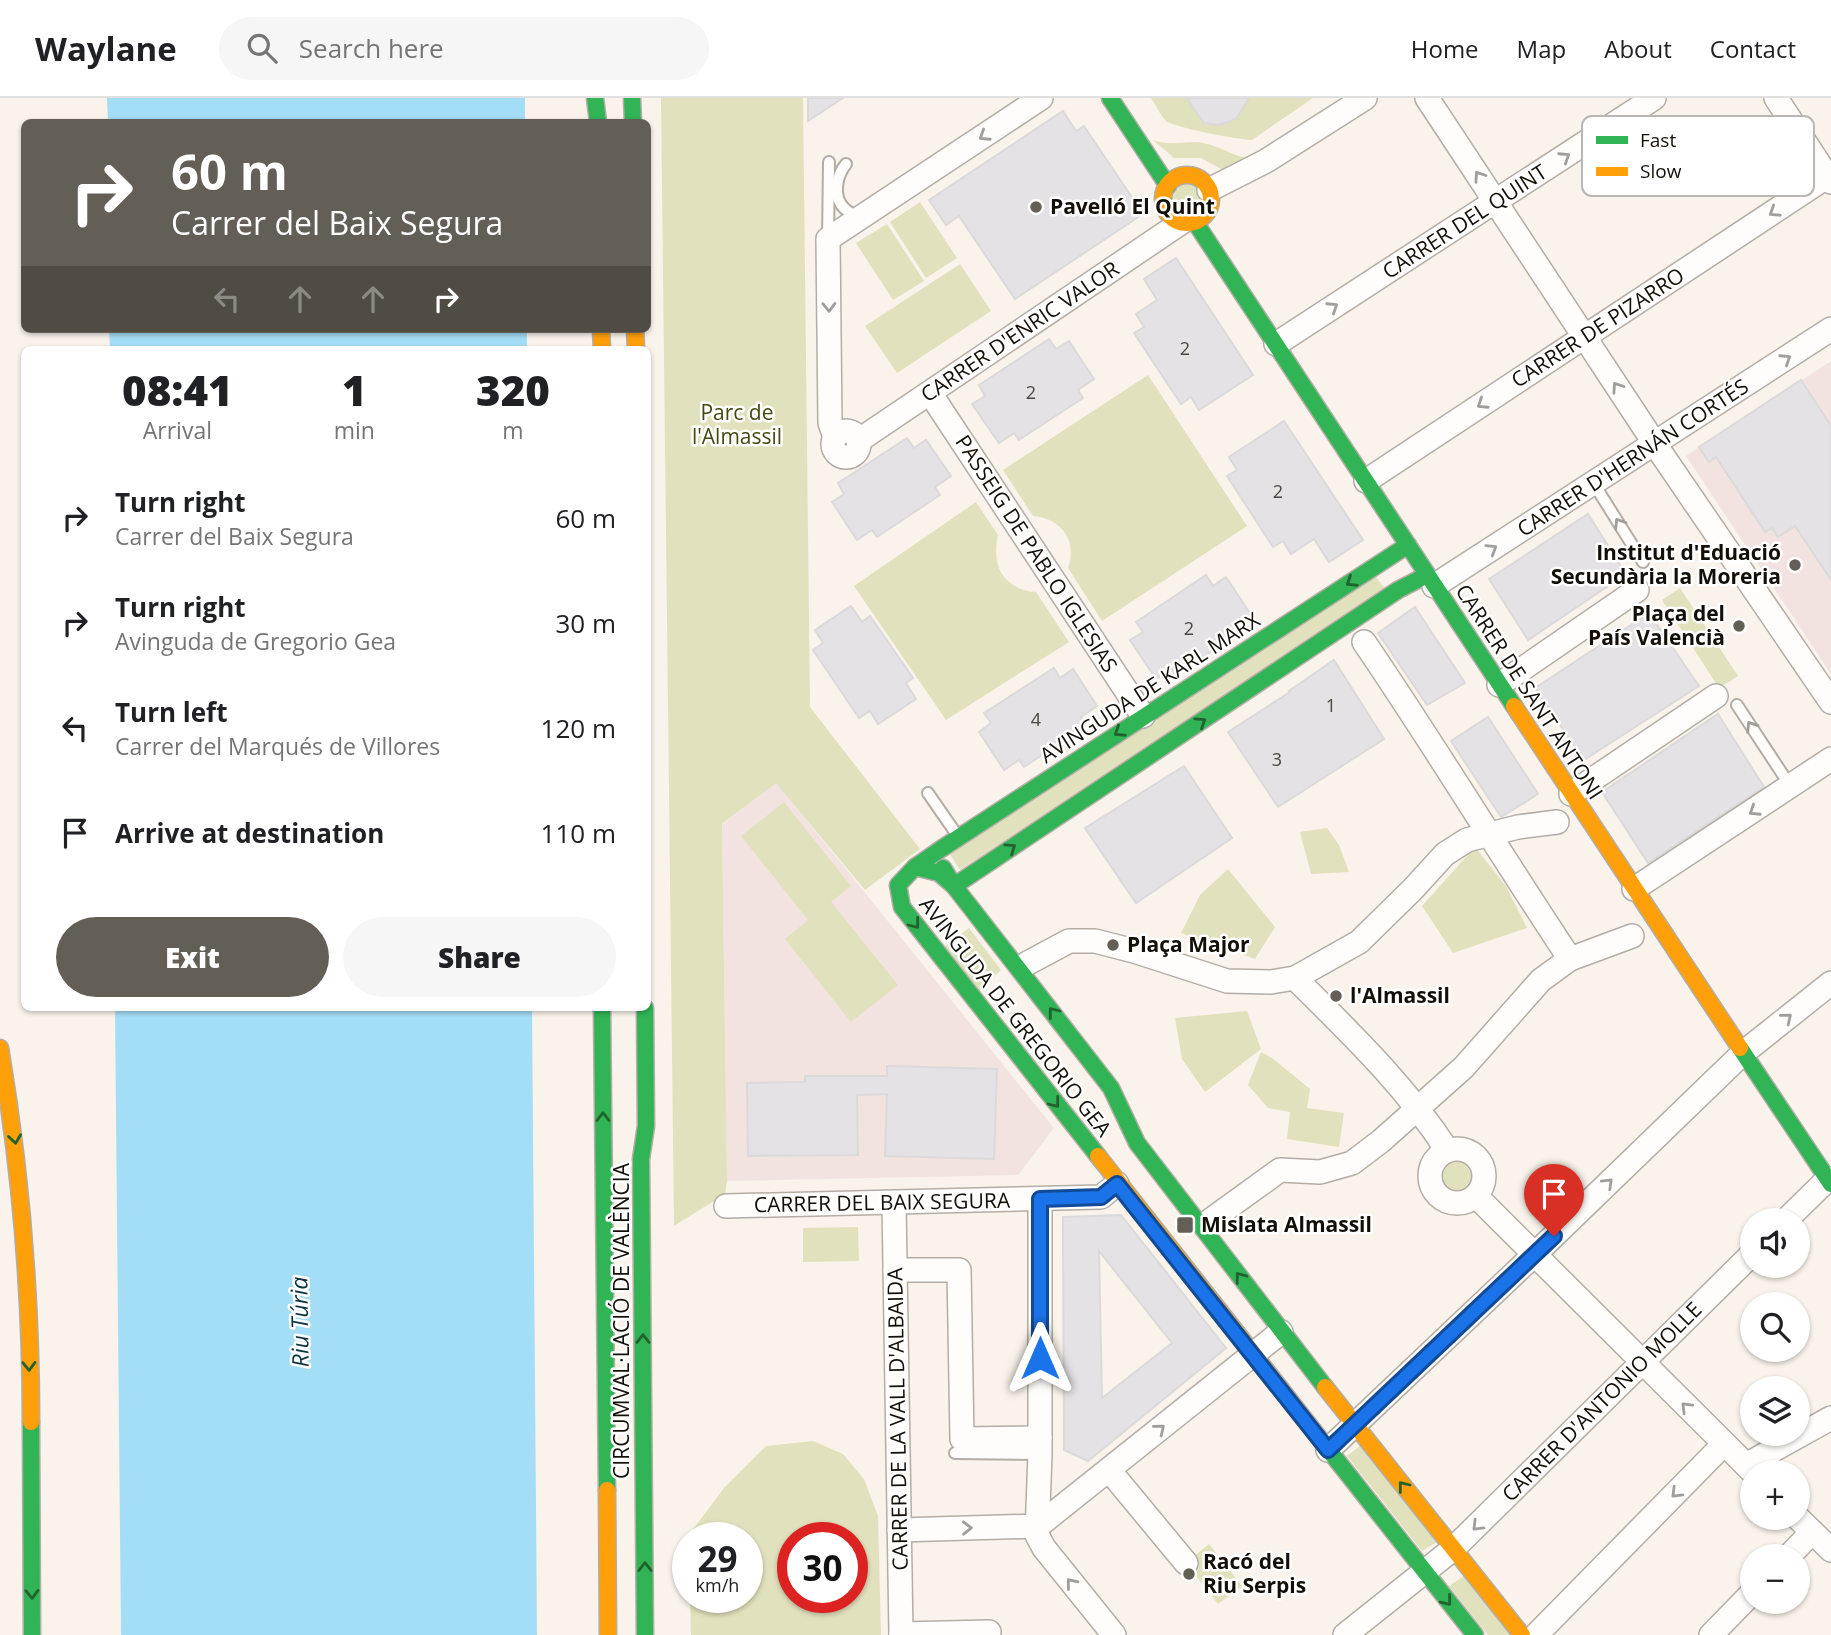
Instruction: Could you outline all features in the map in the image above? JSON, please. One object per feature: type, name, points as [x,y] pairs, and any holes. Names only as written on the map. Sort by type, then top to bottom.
[{"type":"main road","points":[[596,98],[598,119]]},
{"type":"main road","points":[[632,98],[633,119]]},
{"type":"main road","points":[[1110,98],[1168,186]]},
{"type":"main road","points":[[1186,176],[1200,179],[1209,190],[1211,196],[1208,210],[1188,222],[1175,219],[1165,207],[1163,200],[1171,180],[1186,176]]},
{"type":"main road","name":"CARRER DE SANT ANTONI","points":[[1188,222],[1276,344],[1633,889],[1829,1181]]},
{"type":"main road","name":"AVINGUDA DE KARL MARX","points":[[954,886],[1310,629],[1336,616],[1408,545]]},
{"type":"main road","name":"AVINGUDA DE KARL MARX","points":[[915,867],[1143,716],[1336,616],[1398,590],[1431,580]]},
{"type":"main road","points":[[941,849],[942,867],[954,886]]},
{"type":"main road","name":"AVINGUDA DE GREGORIO GEA","points":[[1475,1635],[1117,1184],[902,907],[898,885],[915,867],[939,873],[954,886],[1111,1088],[1137,1143],[1281,1332],[1522,1635]]},
{"type":"main road","name":"CIRCUMVAL·LACIÓ DE VALÈNCIA","points":[[602,1011],[608,1635]]},
{"type":"main road","points":[[635,1011],[637,1126],[641,1159]]},
{"type":"main road","name":"CIRCUMVAL·LACIÓ DE VALÈNCIA","points":[[645,1011],[646,1126],[641,1159],[645,1635]]},
{"type":"main road","points":[[0,1048],[19,1172],[29,1306],[32,1635]]},
{"type":"street","points":[[828,239],[1041,98]]},
{"type":"street","points":[[1209,190],[1266,161],[1365,98]]},
{"type":"street","points":[[1427,98],[1655,444],[1831,702]]},
{"type":"street","name":"CARRER DEL QUINT","points":[[1627,116],[1654,98]]},
{"type":"street","points":[[1776,98],[1788,116]]},
{"type":"street","name":"CARRER DEL QUINT","points":[[1276,344],[1582,145]]},
{"type":"street","points":[[1814,154],[1830,178]]},
{"type":"street","name":"CARRER DE PIZARRO","points":[[1814,188],[1830,178]]},
{"type":"street","name":"CARRER DE PIZARRO","points":[[1366,481],[1802,196]]},
{"type":"street","name":"CARRER D'ENRIC VALOR","points":[[828,239],[830,423],[847,439],[929,393],[1188,222]]},
{"type":"street","name":"CARRER D'HERNÁN CORTÉS","points":[[1431,580],[1594,484],[1830,332]]},
{"type":"street","name":"PASSEIG DE PABLO IGLESIAS","points":[[929,393],[1143,716]]},
{"type":"street","points":[[1499,684],[1637,590]]},
{"type":"street","points":[[1364,642],[1570,959]]},
{"type":"street","points":[[1571,794],[1716,696]]},
{"type":"street","points":[[1633,889],[1831,759]]},
{"type":"street","points":[[1026,964],[1069,941],[1095,942],[1135,951],[1227,981],[1270,982],[1295,978],[1359,942],[1445,855],[1466,839],[1557,822]]},
{"type":"street","points":[[1208,1222],[1280,1170],[1320,1172],[1352,1163],[1381,1141],[1464,1067],[1541,979],[1570,959],[1632,936]]},
{"type":"street","points":[[1295,978],[1364,1046],[1418,1108],[1447,1150]]},
{"type":"street","points":[[1328,1450],[1743,1053],[1831,983]]},
{"type":"street","points":[[1465,1149],[1480,1161],[1484,1179],[1476,1196],[1468,1201],[1451,1203],[1443,1200],[1431,1187],[1429,1178],[1433,1162],[1447,1150],[1465,1149]]},
{"type":"street","points":[[1799,1208],[1829,1181]]},
{"type":"street","name":"CARRER DEL BAIX SEGURA","points":[[726,1206],[1101,1197],[1117,1184]]},
{"type":"street","points":[[1476,1196],[1741,1460]]},
{"type":"street","points":[[1040,1199],[1040,1446],[1037,1535],[1044,1548],[1114,1635]]},
{"type":"street","name":"CARRER DE LA VALL D'ALBAIDA","points":[[894,1204],[901,1634]]},
{"type":"street","name":"CARRER D'ANTONIO MOLLE","points":[[1345,1635],[1453,1549],[1740,1266]]},
{"type":"street","points":[[895,1270],[959,1270],[962,1439],[1040,1446]]},
{"type":"street","points":[[899,1530],[1038,1526],[1281,1332]]},
{"type":"street","points":[[1762,1460],[1831,1418]]},
{"type":"street","points":[[1536,1635],[1724,1444]]},
{"type":"street","points":[[1109,1470],[1186,1563]]},
{"type":"street","points":[[1810,1530],[1831,1550]]},
{"type":"street","points":[[1710,1635],[1740,1605]]},
{"type":"street","points":[[901,1634],[990,1634]]},
{"type":"lane","points":[[828,239],[829,162]]},
{"type":"lane","points":[[846,164],[838,177],[839,199],[844,208],[859,218]]},
{"type":"lane","points":[[1594,484],[1643,562]]},
{"type":"lane","points":[[1336,616],[1399,705]]},
{"type":"lane","points":[[1737,705],[1791,787]]},
{"type":"lane","points":[[928,793],[959,838]]},
{"type":"lane","points":[[955,1453],[1040,1446]]},
{"type":"shaded area","name":"Institut d'Eduació Secundària la Moreria","points":[[1831,361],[1831,674],[1686,456]]},
{"type":"shaded area","points":[[776,782],[1054,1128],[1018,1175],[727,1181],[722,825]]},
{"type":"green space","name":"Parc de l'Almassil","points":[[661,98],[803,98],[810,707],[920,849],[865,890],[776,783],[722,824],[727,1181],[725,1194],[674,1226]]},
{"type":"green space","points":[[1151,98],[1313,98],[1252,140],[1171,124],[1164,119]]},
{"type":"green space","points":[[1153,140],[1167,143],[1201,143],[1250,158],[1236,167],[1221,169],[1201,158],[1174,158]]},
{"type":"green space","points":[[1191,183],[1200,189],[1204,198],[1202,208],[1179,213],[1171,199],[1180,185]]},
{"type":"green space","points":[[920,202],[957,258],[926,278],[890,222]]},
{"type":"green space","points":[[887,224],[924,281],[893,300],[856,243]]},
{"type":"green space","points":[[960,264],[991,311],[897,373],[865,326]]},
{"type":"green space","points":[[1148,375],[1247,526],[1102,621],[1068,568],[1071,549],[1065,533],[1052,521],[1033,516],[1003,470]]},
{"type":"green space","points":[[976,502],[998,535],[996,557],[1002,574],[1015,586],[1036,592],[1069,642],[946,720],[854,586]]},
{"type":"green space","points":[[1374,574],[1388,593],[960,870],[948,851]]},
{"type":"green space","points":[[1680,588],[1738,676],[1719,688],[1662,600]]},
{"type":"green space","points":[[784,802],[851,886],[831,902],[898,985],[851,1022],[785,939],[808,920],[741,836]]},
{"type":"green space","points":[[1327,828],[1339,845],[1349,872],[1311,874],[1300,832]]},
{"type":"green space","points":[[1475,847],[1506,886],[1527,928],[1453,953],[1422,906]]},
{"type":"green space","points":[[1228,869],[1275,927],[1255,959],[1181,933],[1200,895]]},
{"type":"green space","points":[[969,928],[1001,970],[979,991],[945,946]]},
{"type":"green space","points":[[1247,1011],[1261,1049],[1205,1092],[1182,1059],[1175,1018]]},
{"type":"green space","points":[[1261,1052],[1310,1089],[1307,1108],[1344,1113],[1339,1147],[1287,1139],[1290,1112],[1268,1108],[1248,1085]]},
{"type":"green space","points":[[1455,1158],[1469,1163],[1474,1177],[1469,1191],[1455,1196],[1441,1191],[1436,1177],[1441,1163]]},
{"type":"green space","points":[[858,1227],[859,1261],[803,1262],[803,1228]]},
{"type":"green space","points":[[813,1441],[843,1454],[864,1479],[878,1516],[881,1635],[691,1635],[690,1613],[763,1613],[763,1522],[698,1522],[724,1488],[766,1446]]},
{"type":"green space","points":[[1364,1443],[1437,1542],[1422,1551],[1347,1456]]},
{"type":"green space","points":[[1209,1544],[1242,1586],[1218,1604],[1186,1563]]},
{"type":"green space","points":[[1467,1574],[1515,1635],[1488,1635],[1449,1586]]},
{"type":"water","points":[[107,98],[525,98],[525,119],[108,119]]},
{"type":"water","points":[[109,333],[527,333],[527,346],[110,346]]},
{"type":"water","name":"Riu Túria","points":[[115,1011],[532,1011],[537,1635],[121,1635]]},
{"type":"building","points":[[808,98],[843,98],[808,121]]},
{"type":"building","points":[[1187,98],[1249,98],[1236,119],[1219,125],[1204,123]]},
{"type":"building","name":"Pavelló El Quint","points":[[1063,111],[1076,131],[1084,126],[1143,214],[1015,299],[959,216],[946,225],[929,200]]},
{"type":"building","points":[[1176,258],[1253,375],[1199,410],[1191,397],[1181,404],[1134,333],[1144,327],[1136,314],[1157,300],[1144,279]]},
{"type":"building","points":[[1049,339],[1056,349],[1069,341],[1094,379],[1078,390],[1083,398],[1019,440],[1014,433],[999,443],[972,404],[985,396],[979,385]]},
{"type":"building","points":[[1801,380],[1831,426],[1831,580],[1795,526],[1778,537],[1772,528],[1765,532],[1716,457],[1709,462],[1699,447]]},
{"type":"building","points":[[1284,421],[1363,540],[1329,562],[1314,539],[1291,554],[1283,541],[1273,547],[1227,476],[1237,470],[1229,457]]},
{"type":"building","points":[[907,438],[914,448],[926,440],[951,476],[935,487],[940,495],[877,537],[872,530],[857,540],[832,502],[844,494],[838,483]]},
{"type":"building","points":[[1588,514],[1626,574],[1528,640],[1489,579]]},
{"type":"building","points":[[1206,575],[1213,586],[1226,577],[1251,615],[1235,626],[1240,633],[1175,675],[1172,669],[1156,679],[1130,640],[1143,632],[1136,622]]},
{"type":"building","points":[[851,606],[862,622],[870,616],[913,678],[906,683],[916,699],[878,724],[870,711],[859,718],[813,650],[823,643],[815,630]]},
{"type":"building","points":[[1415,607],[1465,683],[1427,705],[1378,633]]},
{"type":"building","points":[[1649,613],[1699,686],[1584,760],[1535,688]]},
{"type":"building","points":[[1334,660],[1384,739],[1278,807],[1228,732]]},
{"type":"building","points":[[1054,668],[1060,678],[1073,669],[1097,706],[1081,717],[1087,725],[1024,767],[1019,760],[1004,770],[979,732],[991,723],[984,713]]},
{"type":"building","points":[[1718,714],[1764,787],[1648,863],[1602,792]]},
{"type":"building","points":[[1488,717],[1538,794],[1501,817],[1451,741]]},
{"type":"building","points":[[1184,766],[1232,838],[1136,903],[1085,828]]},
{"type":"building","points":[[887,1066],[997,1069],[994,1159],[885,1156],[887,1094],[857,1095],[858,1155],[748,1156],[747,1083],[805,1082],[805,1076],[887,1076]]},
{"type":"building","points":[[1121,1215],[1226,1348],[1088,1461],[1064,1450],[1063,1217]],"holes":[[[1099,1251],[1172,1343],[1102,1398]]]},
{"type":"traffic: fast","points":[[595,98],[598,119]]},
{"type":"traffic: fast","points":[[632,98],[633,119]]},
{"type":"traffic: fast","points":[[1110,98],[1168,186]]},
{"type":"traffic: fast","points":[[1195,222],[1514,706]]},
{"type":"traffic: fast","points":[[1098,1156],[902,907],[898,885],[915,867],[941,849],[1408,545]]},
{"type":"traffic: fast","points":[[943,868],[954,886],[1398,590],[1427,575]]},
{"type":"traffic: fast","points":[[915,867],[939,873],[954,886],[1111,1088],[1137,1143],[1325,1387]]},
{"type":"traffic: fast","points":[[602,1011],[607,1490]]},
{"type":"traffic: fast","points":[[645,1011],[646,1126],[641,1159],[645,1635]]},
{"type":"traffic: fast","points":[[1740,1048],[1831,1184]]},
{"type":"traffic: fast","points":[[31,1422],[32,1635]]},
{"type":"traffic: fast","points":[[1328,1449],[1475,1635]]},
{"type":"traffic: slow","points":[[1187,175],[1204,182],[1211,199],[1204,216],[1187,223],[1170,216],[1163,199],[1170,182],[1187,175]]},
{"type":"traffic: slow","points":[[601,333],[602,346]]},
{"type":"traffic: slow","points":[[635,333],[636,346]]},
{"type":"traffic: slow","points":[[1514,706],[1740,1048]]},
{"type":"traffic: slow","points":[[0,1048],[14,1141],[23,1234],[31,1422]]},
{"type":"traffic: slow","points":[[1098,1156],[1328,1449]]},
{"type":"traffic: slow","points":[[1325,1387],[1522,1635]]},
{"type":"traffic: slow","points":[[607,1490],[608,1635]]},
{"type":"place","name":"Pavelló El Quint","points":[[1036,207]]},
{"type":"place","name":"Institut d'Eduació Secundària la Moreria","points":[[1795,565]]},
{"type":"place","name":"Plaça del País Valencià","points":[[1739,626]]},
{"type":"place","name":"Plaça Major","points":[[1113,945]]},
{"type":"place","name":"l'Almassil","points":[[1336,996]]},
{"type":"place","name":"Mislata Almassil","points":[[1185,1225]]},
{"type":"place","name":"Racó del Riu Serpis","points":[[1189,1574]]},
{"type":"route","points":[[1040,1358],[1040,1199],[1101,1197],[1117,1184],[1328,1450],[1554,1236]]}]
